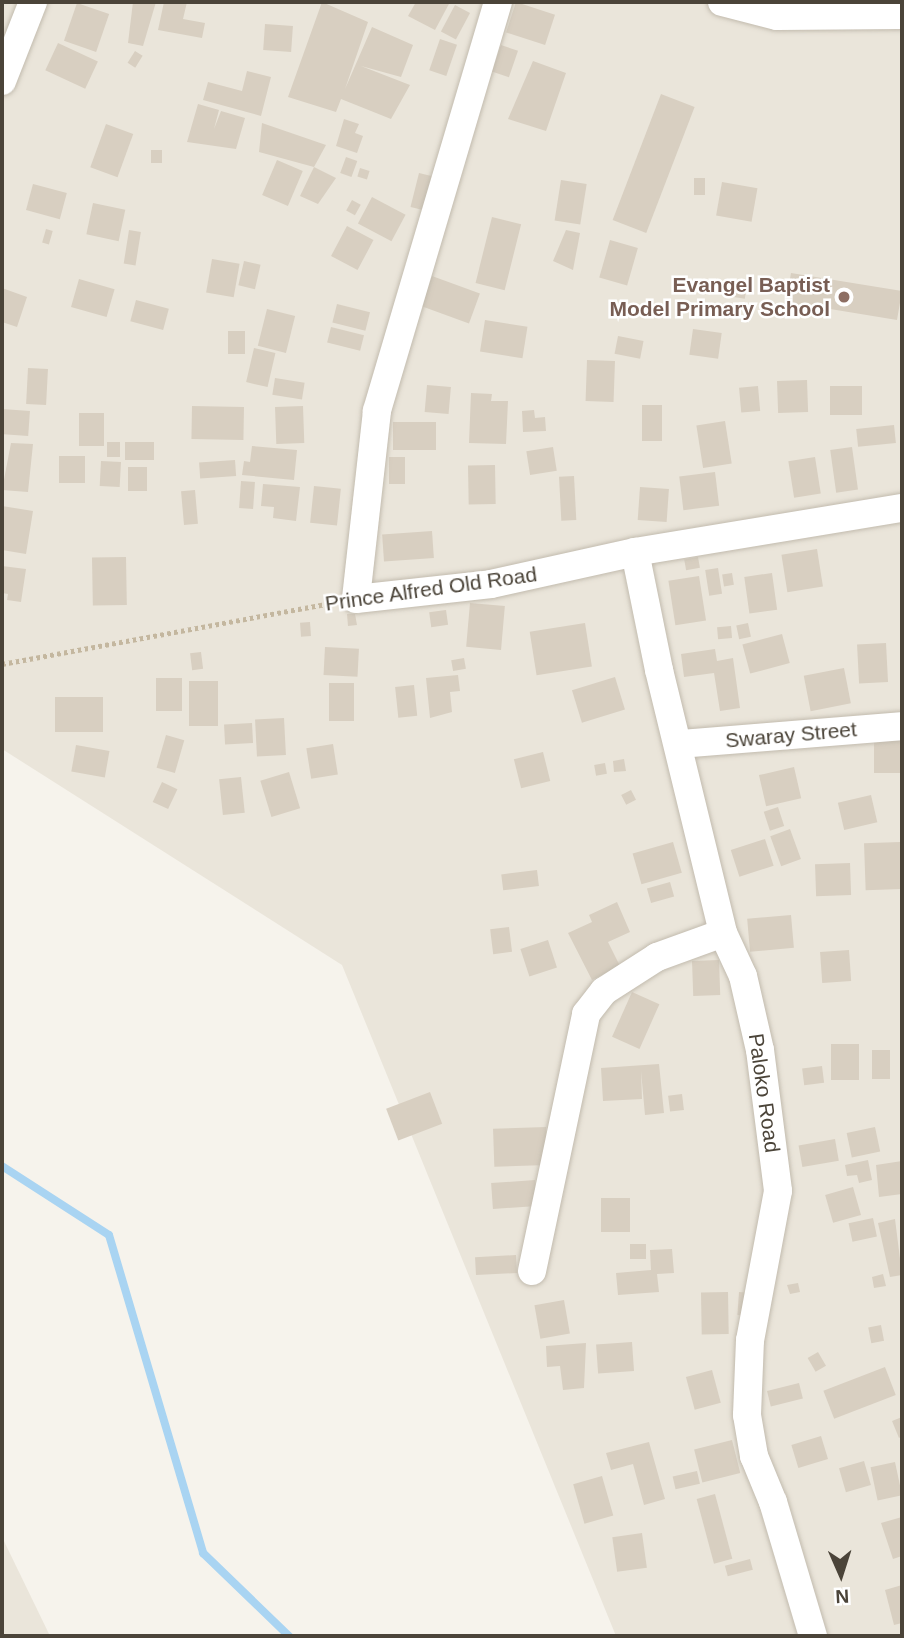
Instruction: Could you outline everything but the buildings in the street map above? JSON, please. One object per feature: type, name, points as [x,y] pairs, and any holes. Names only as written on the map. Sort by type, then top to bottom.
[{"type":"street","points":[[2,81],[33,2]]},
{"type":"street","points":[[356,599],[377,411],[498,2]]},
{"type":"street","points":[[722,2],[776,16],[902,15]]},
{"type":"street","name":"Prince Alfred Old Road","points":[[356,599],[491,584],[635,552],[902,508]]},
{"type":"street","name":"Paloko Road","points":[[635,552],[659,670],[680,744],[723,933],[743,976],[760,1050],[778,1191],[750,1340],[747,1415],[754,1456],[773,1502],[813,1636]]},
{"type":"street","name":"Swaray Street","points":[[680,744],[902,726]]},
{"type":"street","points":[[531,1271],[586,1014],[604,991],[657,957],[723,933]]},
{"type":"path","name":"Prince Alfred Old Road","points":[[2,664],[356,599]]},
{"type":"shaded area","points":[[2,2],[902,2],[902,1636],[616,1636],[342,965],[2,749]]},
{"type":"shaded area","points":[[2,1537],[50,1636],[2,1636]]},
{"type":"waterway","points":[[2,1166],[109,1235],[203,1553],[289,1636]]},
{"type":"place","name":"Evangel Baptist Model Primary School","points":[[844,297]]}]
